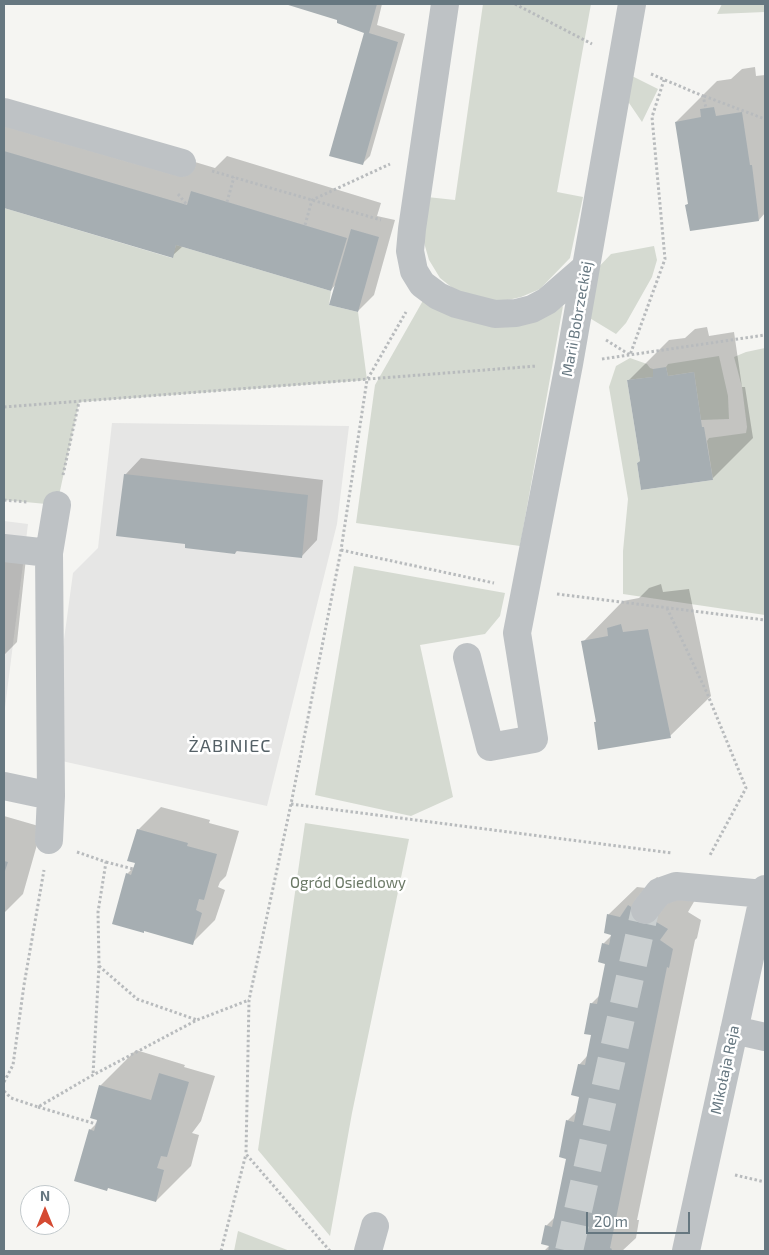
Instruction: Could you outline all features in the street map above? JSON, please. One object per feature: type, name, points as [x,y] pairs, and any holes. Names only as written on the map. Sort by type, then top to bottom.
[{"type":"street","points":[[445,4],[410,251],[414,271],[422,284],[438,296],[456,304],[495,314],[516,313],[532,309],[547,301],[585,268]]},
{"type":"street","name":"Marii Bobrzeckiej","points":[[467,657],[490,747],[534,739],[517,633],[569,364],[632,4]]},
{"type":"street","points":[[4,112],[182,163]]},
{"type":"street","points":[[49,840],[51,796],[49,553],[57,505]]},
{"type":"street","points":[[4,548],[49,553]]},
{"type":"street","points":[[4,786],[51,796]]},
{"type":"street","points":[[645,910],[659,892],[676,886],[765,891]]},
{"type":"street","name":"Mikołaja Reja","points":[[686,1251],[765,891]]},
{"type":"street","points":[[734,1030],[765,1037]]},
{"type":"path","points":[[630,355],[665,259],[652,117],[664,80]]},
{"type":"path","points":[[703,96],[765,119]]},
{"type":"path","points":[[305,225],[312,200],[424,148]]},
{"type":"path","points":[[227,202],[234,177]]},
{"type":"path","points":[[221,1251],[246,1154],[249,1000],[291,804],[341,550],[367,380],[422,284]]},
{"type":"path","points":[[4,407],[569,364],[765,335]]},
{"type":"path","points":[[57,505],[78,402]]},
{"type":"path","points":[[667,608],[707,693],[746,788],[708,858]]},
{"type":"path","points":[[291,804],[679,854]]},
{"type":"path","points":[[4,1082],[13,1065],[24,985],[49,840],[86,856],[133,869]]},
{"type":"path","points":[[93,1074],[99,965],[98,912],[106,862]]},
{"type":"path","points":[[99,965],[137,999],[197,1020]]},
{"type":"path","points":[[38,1107],[93,1074],[197,1020],[249,1000]]},
{"type":"path","points":[[4,1091],[10,1098],[96,1124]]},
{"type":"path","points":[[246,1154],[330,1251]]},
{"type":"path","points":[[727,1173],[765,1182]]},
{"type":"shaded area","points":[[112,423],[349,426],[337,524],[267,806],[48,758],[73,573],[98,548]]},
{"type":"shaded area","points":[[4,521],[28,524],[4,716]]},
{"type":"green space","points":[[483,4],[591,4],[557,192],[583,197],[570,258],[540,289],[521,297],[499,302],[460,294],[440,278],[429,260],[423,239],[427,197],[455,200]]},
{"type":"green space","points":[[722,4],[765,4],[765,12],[717,14]]},
{"type":"green space","points":[[632,76],[658,89],[642,122],[627,100]]},
{"type":"green space","points":[[4,208],[172,258],[176,245],[331,291],[329,305],[358,312],[367,380],[79,402],[57,505],[4,500]]},
{"type":"green space","points":[[654,246],[657,260],[652,277],[626,323],[616,334],[588,317],[594,272],[611,254]]},
{"type":"green space","points":[[425,297],[533,321],[563,306],[520,546],[356,523],[375,385]]},
{"type":"green space","points":[[765,348],[765,615],[623,594],[623,551],[628,499],[609,387],[616,366],[630,358],[647,364],[653,369],[653,377],[627,380],[640,461],[637,463],[641,490],[713,480],[707,441],[709,438],[746,433],[747,427],[742,387],[734,357]]},
{"type":"green space","points":[[719,356],[728,396],[729,419],[701,420],[694,372],[668,376],[666,367],[668,364]]},
{"type":"green space","points":[[354,566],[505,593],[500,616],[485,634],[420,645],[453,797],[411,816],[315,795]]},
{"type":"green space","name":"Ogród Osiedlowy","points":[[305,823],[409,839],[352,1113],[330,1236],[258,1150]]},
{"type":"green space","points":[[238,1231],[290,1251],[234,1251]]},
{"type":"building","points":[[285,4],[377,4],[369,33],[398,42],[363,165],[329,156],[364,33],[337,23],[337,20]]},
{"type":"building","points":[[714,107],[716,116],[742,112],[750,165],[752,165],[759,221],[690,231],[685,205],[688,204],[675,122],[701,117],[700,109]]},
{"type":"building","points":[[4,151],[187,205],[191,191],[347,238],[331,291],[176,245],[173,258],[4,208]]},
{"type":"building","points":[[351,229],[379,237],[358,312],[329,305]]},
{"type":"building","points":[[666,367],[668,376],[694,372],[702,427],[704,427],[713,480],[641,490],[637,463],[640,461],[627,380],[653,377],[653,369]]},
{"type":"building","points":[[124,474],[308,495],[302,558],[236,551],[235,554],[185,548],[185,544],[116,536]]},
{"type":"building","points":[[621,624],[623,632],[648,629],[671,738],[598,750],[594,722],[596,722],[581,641],[608,636],[607,628]]},
{"type":"building","points":[[137,829],[188,843],[187,846],[217,854],[204,900],[199,899],[196,910],[202,913],[193,945],[112,924],[126,873],[131,875],[135,863],[127,861]]},
{"type":"building","points":[[4,861],[8,862],[4,874]]},
{"type":"building","points":[[628,905],[668,929],[660,940],[673,949],[669,968],[667,967],[610,1248],[612,1249],[611,1251],[548,1251],[549,1246],[541,1244],[545,1225],[552,1227],[566,1159],[559,1157],[566,1120],[574,1122],[579,1097],[571,1095],[578,1064],[585,1065],[591,1035],[584,1034],[590,1003],[597,1004],[605,964],[598,962],[602,943],[609,945],[611,935],[604,933],[607,914],[620,917]]},
{"type":"building","points":[[159,1073],[189,1082],[167,1157],[161,1156],[157,1168],[164,1170],[156,1202],[108,1188],[107,1191],[74,1181],[89,1129],[94,1131],[97,1120],[90,1118],[99,1085],[151,1100]]},
{"type":"tunnel","points":[[569,1251],[645,910]]},
{"type":"district","name":"ŻABINIEC","points":[[230,746]]}]
